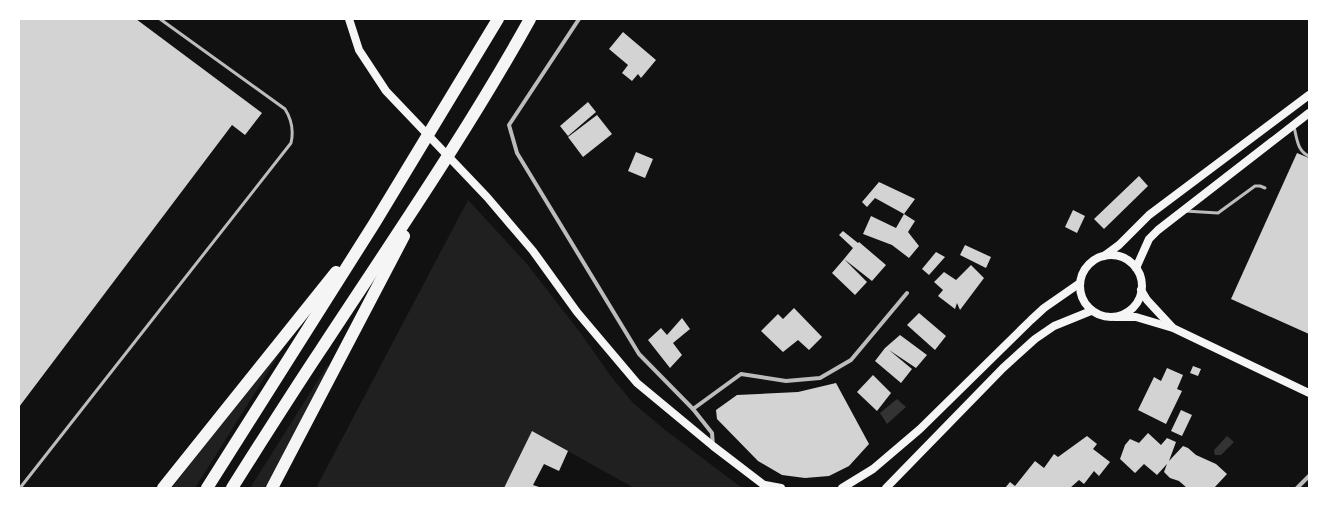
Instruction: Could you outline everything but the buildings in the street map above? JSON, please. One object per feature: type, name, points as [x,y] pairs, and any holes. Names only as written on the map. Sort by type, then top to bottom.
[{"type":"highway","points":[[207,488],[374,224],[498,19]]},
{"type":"highway","points":[[232,488],[318,353],[434,179],[530,19]]},
{"type":"highway","points":[[272,488],[434,179]]},
{"type":"highway","points":[[163,488],[374,224]]},
{"type":"main road","points":[[349,19],[359,50],[386,91],[488,197],[533,251],[577,312],[637,383],[737,465],[767,486],[780,488]]},
{"type":"main road","points":[[1104,256],[1119,245],[1149,215],[1309,95]]},
{"type":"main road","points":[[1136,268],[1149,239],[1158,230],[1309,113]]},
{"type":"main road","points":[[1115,317],[1132,309],[1138,301],[1141,290],[1140,276],[1136,268],[1122,257],[1113,255],[1095,259],[1088,265],[1082,274],[1080,290],[1082,298],[1091,311],[1098,315],[1115,317],[1136,317],[1173,328],[1309,393]]},
{"type":"main road","points":[[842,488],[873,469],[914,433],[1044,308],[1080,283]]},
{"type":"main road","points":[[1141,290],[1147,300],[1173,328]]},
{"type":"main road","points":[[886,488],[1003,368],[1035,339],[1054,326],[1091,311]]},
{"type":"street","points":[[579,19],[509,125],[517,153],[639,354],[693,409],[712,433],[713,446]]},
{"type":"street","points":[[693,409],[741,374],[786,381],[820,378],[851,360],[907,293]]},
{"type":"street","points":[[1297,488],[1309,476]]},
{"type":"lane","points":[[20,488],[290,143],[293,134],[290,118],[285,109],[160,19]]},
{"type":"lane","points":[[1293,125],[1299,147],[1304,154],[1309,156]]},
{"type":"lane","points":[[1183,210],[1218,213],[1255,186],[1265,188]]},
{"type":"shaded area","points":[[468,200],[527,264],[582,335],[610,375],[633,403],[664,429],[742,488],[634,488],[532,431],[504,488],[316,488]]},
{"type":"shaded area","points":[[290,337],[195,488],[172,488],[220,424]]},
{"type":"shaded area","points":[[327,366],[329,367],[265,488],[250,488]]},
{"type":"shaded area","points":[[897,399],[906,407],[887,424],[880,413]]},
{"type":"shaded area","points":[[1227,436],[1234,442],[1221,455],[1215,455],[1215,449]]}]
